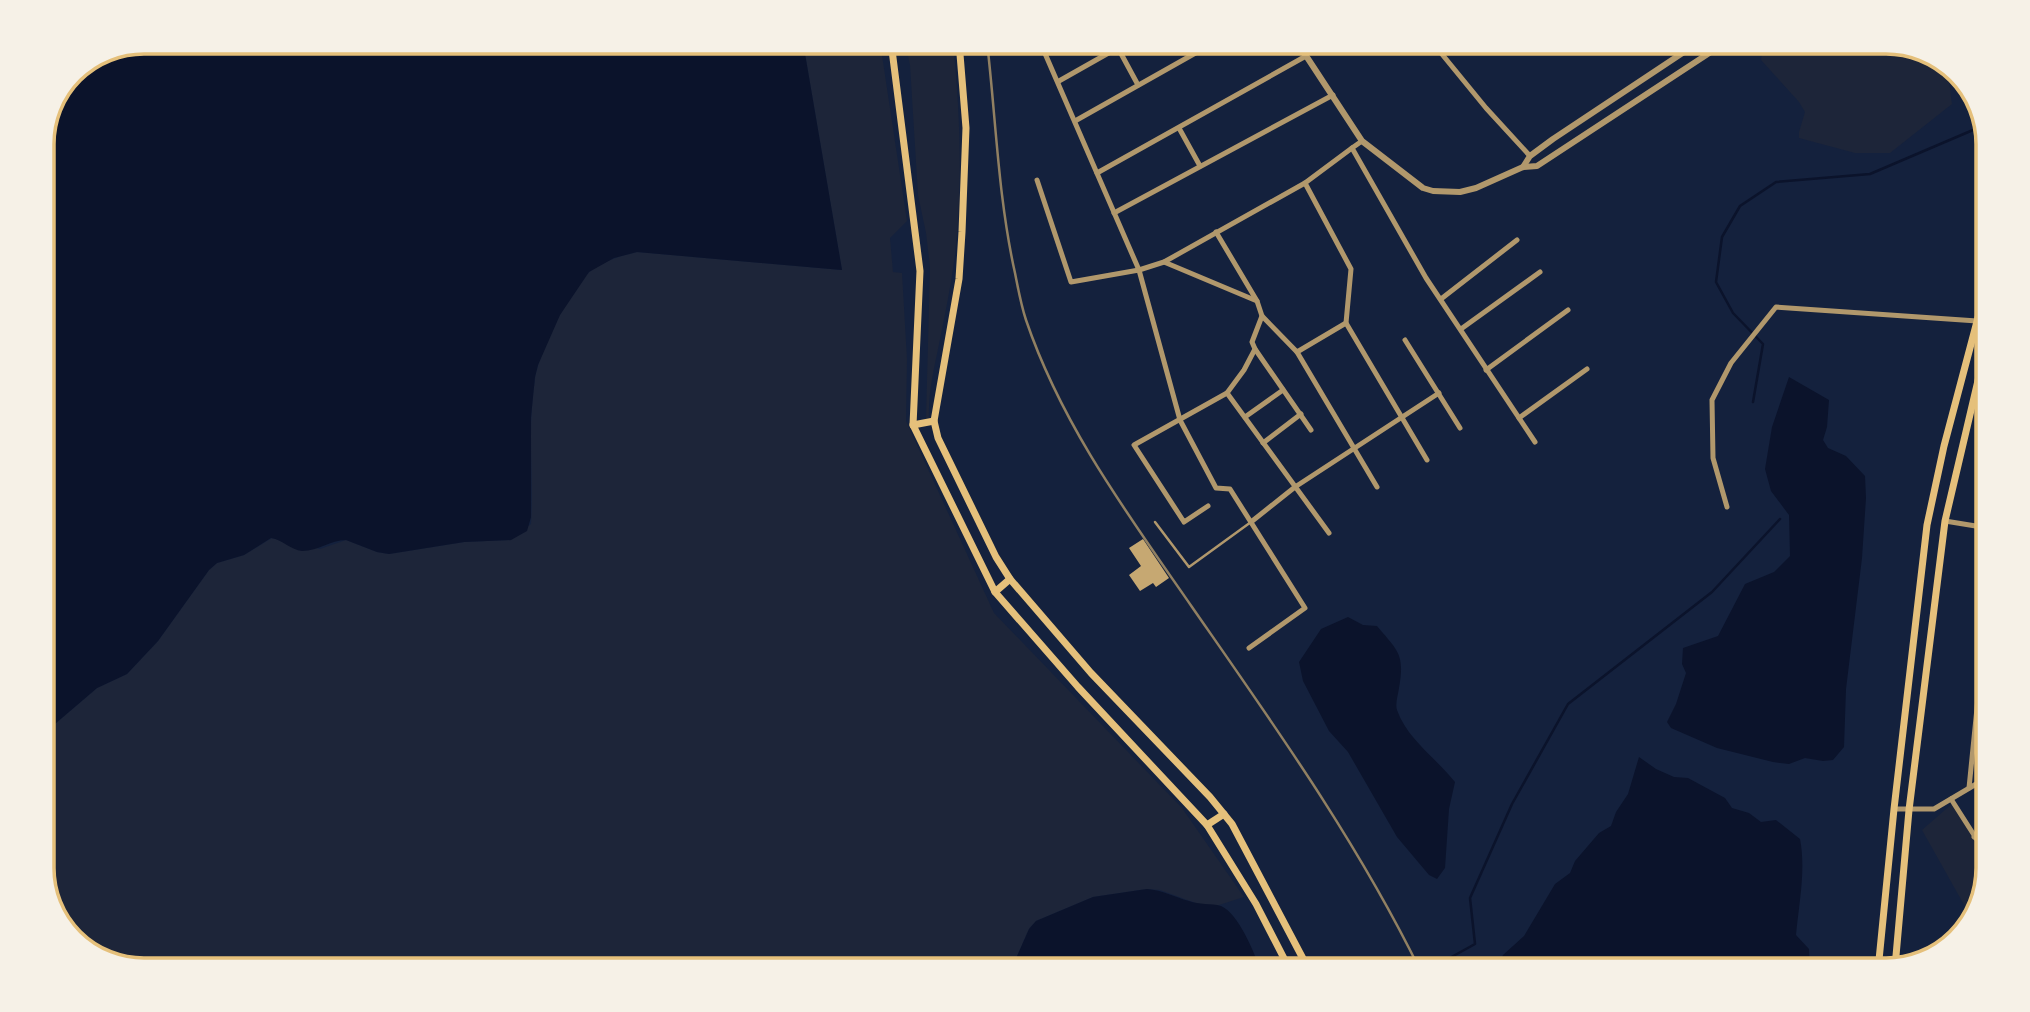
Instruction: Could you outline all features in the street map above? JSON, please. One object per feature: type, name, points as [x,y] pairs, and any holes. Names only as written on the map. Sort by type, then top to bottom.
[{"type":"main road","points":[[893,54],[920,271],[913,425],[995,592],[1078,687],[1207,825],[1256,904],[1284,958]]},
{"type":"main road","points":[[960,54],[966,128],[962,232],[959,279],[934,421],[938,438],[996,557],[1010,579],[1090,673],[1210,797],[1232,824],[1303,958]]},
{"type":"main road","points":[[1879,958],[1927,525],[1944,446],[1976,325]]},
{"type":"main road","points":[[1896,957],[1909,810],[1945,521],[1976,389]]},
{"type":"main road","points":[[913,425],[934,421]]},
{"type":"main road","points":[[995,592],[1010,579]]},
{"type":"main road","points":[[1207,825],[1224,814]]},
{"type":"street","points":[[1047,54],[1139,270],[1180,420],[1216,488],[1230,489],[1305,608],[1249,648]]},
{"type":"street","points":[[1059,81],[1107,54]]},
{"type":"street","points":[[1121,54],[1138,85]]},
{"type":"street","points":[[1075,121],[1194,54]]},
{"type":"street","points":[[1442,54],[1530,156]]},
{"type":"street","points":[[1523,167],[1530,156],[1681,54]]},
{"type":"street","points":[[1097,173],[1306,56],[1334,94],[1362,141],[1423,188],[1460,192],[1476,188],[1523,167],[1537,166],[1707,54]]},
{"type":"street","points":[[1634,85],[1642,96]]},
{"type":"street","points":[[1114,213],[1334,94]]},
{"type":"street","points":[[1179,128],[1200,166]]},
{"type":"street","points":[[1037,180],[1071,282],[1139,270],[1164,262],[1305,183],[1362,141]]},
{"type":"street","points":[[1352,148],[1426,278],[1535,442]]},
{"type":"street","points":[[1305,183],[1351,269],[1346,323],[1427,460]]},
{"type":"street","points":[[1216,232],[1257,301],[1262,316],[1297,352],[1377,487]]},
{"type":"street","points":[[1441,299],[1517,240]]},
{"type":"street","points":[[1164,262],[1257,301]]},
{"type":"street","points":[[1461,329],[1540,272]]},
{"type":"street","points":[[1727,507],[1713,458],[1712,400],[1731,363],[1776,307],[1976,321]]},
{"type":"street","points":[[1486,370],[1568,310]]},
{"type":"street","points":[[1262,316],[1252,342],[1255,349],[1311,430]]},
{"type":"street","points":[[1297,352],[1346,323]]},
{"type":"street","points":[[1405,340],[1460,428]]},
{"type":"street","points":[[1208,506],[1184,522],[1134,445],[1227,393],[1255,349]]},
{"type":"street","points":[[1519,418],[1587,369]]},
{"type":"street","points":[[1245,417],[1283,390]]},
{"type":"street","points":[[1227,393],[1329,533]]},
{"type":"street","points":[[1251,522],[1295,487],[1439,393]]},
{"type":"street","points":[[1263,443],[1301,414]]},
{"type":"street","points":[[1945,521],[1976,526]]},
{"type":"street","points":[[1969,788],[1976,712]]},
{"type":"street","points":[[1894,809],[1934,809],[1976,784]]},
{"type":"street","points":[[1951,799],[1976,840]]},
{"type":"lane","points":[[1155,522],[1189,567],[1251,522]]},
{"type":"shaded area","points":[[145,54],[805,54],[842,270],[637,252],[614,258],[589,272],[560,315],[535,377],[531,417],[531,517],[527,531],[511,540],[464,542],[389,554],[346,540],[302,551],[271,538],[244,555],[217,563],[209,570],[158,641],[127,674],[97,688],[54,725],[54,139],[61,110],[69,94],[94,69],[127,56]]},
{"type":"shaded area","points":[[805,54],[882,54],[907,221],[890,238],[893,272],[902,273],[907,359],[906,421],[994,613],[1182,808],[1244,897],[1219,905],[1201,905],[1160,890],[1147,889],[1093,897],[1036,921],[1029,929],[1016,958],[145,958],[116,953],[94,943],[69,918],[59,896],[54,873],[54,725],[97,688],[127,674],[158,641],[209,570],[217,563],[244,555],[272,538],[320,549],[346,540],[389,554],[464,542],[511,540],[531,524],[531,415],[538,367],[549,337],[575,290],[592,270],[613,259],[637,252],[842,270]]},
{"type":"shaded area","points":[[908,54],[954,54],[960,148],[955,255],[929,399],[929,418],[926,418],[930,267],[918,195]]},
{"type":"shaded area","points":[[1762,54],[1903,56],[1936,69],[1945,77],[1949,81],[1952,104],[1890,153],[1855,153],[1799,138],[1805,112],[1761,60]]},
{"type":"shaded area","points":[[1789,377],[1829,400],[1823,440],[1828,448],[1846,456],[1865,476],[1866,498],[1862,558],[1846,689],[1844,747],[1833,760],[1805,758],[1789,764],[1717,748],[1671,728],[1667,722],[1686,673],[1682,664],[1683,648],[1718,636],[1745,584],[1774,572],[1790,556],[1789,515],[1771,491],[1765,469],[1772,427]]},
{"type":"shaded area","points":[[1348,617],[1363,625],[1377,626],[1395,648],[1401,667],[1397,710],[1415,739],[1455,782],[1449,809],[1445,868],[1437,879],[1429,875],[1397,837],[1348,752],[1329,731],[1303,681],[1299,662],[1321,629]]},
{"type":"shaded area","points":[[1639,757],[1674,777],[1688,778],[1725,798],[1732,808],[1749,813],[1761,822],[1776,820],[1800,839],[1802,875],[1796,935],[1809,949],[1809,958],[1502,958],[1524,936],[1555,884],[1570,873],[1575,861],[1599,833],[1611,826],[1616,812],[1628,794]]},
{"type":"shaded area","points":[[1953,803],[1976,833],[1974,885],[1966,908],[1922,830]]},
{"type":"shaded area","points":[[1147,889],[1193,902],[1221,906],[1234,917],[1256,958],[1016,958],[1029,929],[1036,921],[1093,897]]},
{"type":"building","points":[[1143,539],[1169,578],[1156,587],[1153,583],[1140,591],[1129,575],[1141,566],[1129,548]]},
{"type":"waterway","points":[[1753,402],[1763,344],[1733,313],[1716,282],[1722,237],[1740,206],[1776,182],[1870,174],[1975,131]]},
{"type":"waterway","points":[[1450,958],[1475,944],[1470,898],[1512,804],[1568,704],[1712,592],[1780,519]]},
{"type":"railway","points":[[988,54],[1001,187],[1017,285],[1026,320],[1058,397],[1121,504],[1284,740],[1342,830],[1414,958]]}]
